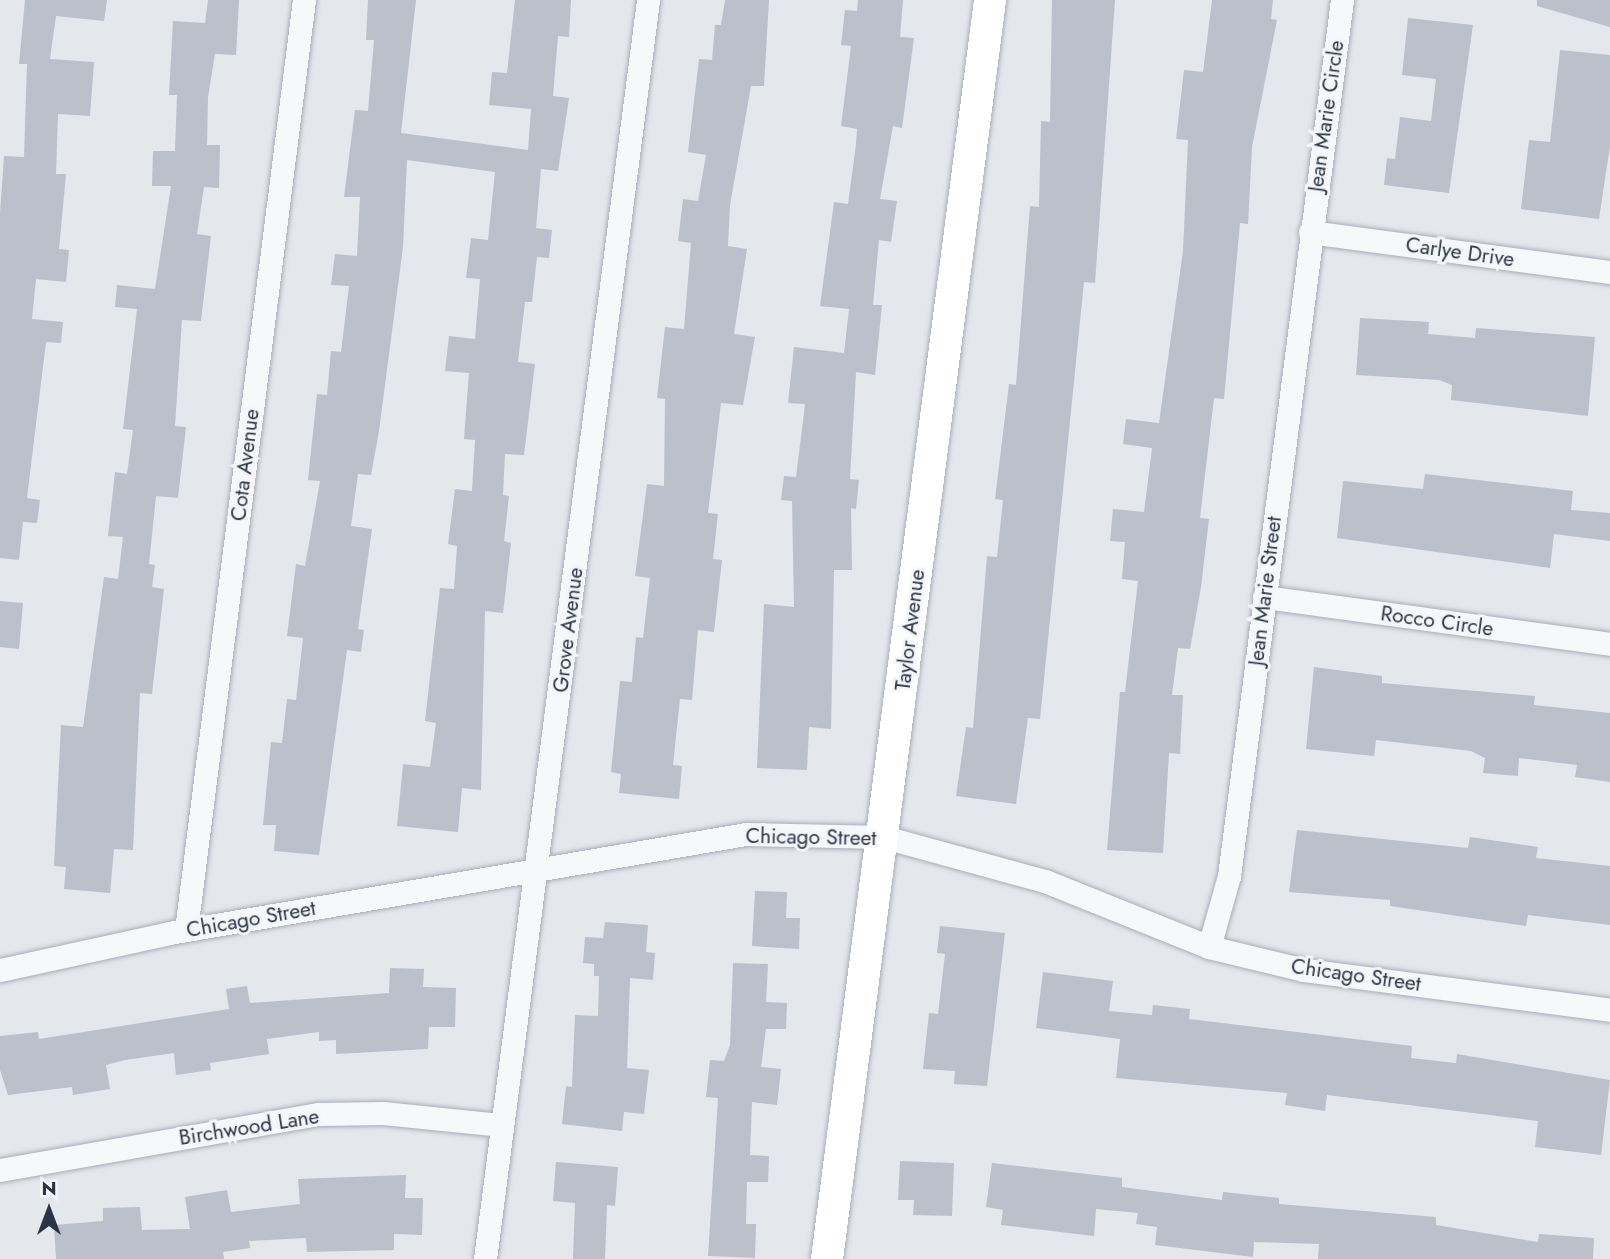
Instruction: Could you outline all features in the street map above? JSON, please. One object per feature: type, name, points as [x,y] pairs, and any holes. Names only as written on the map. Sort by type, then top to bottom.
[{"type":"street","name":"Cota Avenue","points":[[186,930],[304,0]]},
{"type":"street","name":"Grove Avenue","points":[[485,1259],[501,1125],[538,870],[648,0]]},
{"type":"street","name":"Taylor Avenue","points":[[827,1259],[884,838],[990,0]]},
{"type":"street","name":"Jean Marie Circle","points":[[1310,232],[1342,0]]},
{"type":"street","name":"Carlye Drive","points":[[1310,232],[1610,272]]},
{"type":"street","name":"Jean Marie Street","points":[[1209,947],[1230,876],[1310,232]]},
{"type":"street","name":"Rocco Circle","points":[[1264,597],[1610,644]]},
{"type":"street","name":"Chicago Street","points":[[0,970],[186,930],[746,834],[884,838],[1045,881],[1209,947],[1304,970],[1610,1010]]},
{"type":"street","name":"Birchwood Lane","points":[[0,1170],[319,1114],[383,1113],[501,1125]]},
{"type":"building","points":[[25,0],[107,0],[104,21],[56,16],[50,59],[94,62],[90,116],[58,114],[56,174],[66,174],[59,249],[69,250],[66,282],[36,279],[32,319],[63,322],[61,343],[46,342],[27,498],[40,500],[37,523],[23,522],[19,560],[0,558],[0,213],[4,156],[24,157],[27,64],[19,64]]},
{"type":"building","points":[[208,0],[239,0],[236,55],[215,54],[208,97],[207,145],[220,145],[219,188],[204,187],[197,234],[211,236],[201,321],[182,320],[175,426],[186,427],[178,498],[156,496],[149,564],[155,565],[152,587],[164,589],[152,694],[140,693],[133,850],[114,849],[110,893],[64,889],[66,867],[54,866],[61,725],[83,727],[104,577],[118,579],[123,537],[108,536],[115,472],[127,474],[133,430],[123,429],[137,309],[115,307],[117,285],[155,289],[171,186],[152,186],[153,151],[175,151],[177,95],[169,95],[173,21],[205,23]]},
{"type":"building","points":[[368,0],[416,0],[401,133],[528,150],[531,109],[489,105],[492,72],[507,73],[515,0],[571,0],[569,37],[558,36],[553,96],[569,98],[558,171],[541,169],[536,228],[552,230],[549,258],[537,257],[532,302],[525,302],[518,362],[535,364],[524,455],[505,454],[503,495],[509,496],[504,541],[511,543],[503,613],[485,611],[481,790],[462,788],[458,832],[397,826],[403,764],[430,767],[436,723],[425,721],[440,588],[454,589],[457,546],[448,544],[455,489],[472,491],[475,440],[464,439],[469,373],[445,371],[449,336],[475,339],[480,279],[466,278],[471,238],[488,240],[495,172],[407,160],[403,247],[379,431],[371,475],[358,474],[351,526],[372,529],[358,629],[364,630],[361,652],[347,650],[319,855],[274,851],[276,825],[263,825],[271,742],[282,743],[287,699],[296,700],[303,638],[287,636],[296,564],[305,566],[320,481],[308,480],[317,394],[327,395],[331,351],[341,352],[349,286],[331,285],[335,254],[357,256],[360,197],[344,197],[355,110],[368,111],[374,40],[366,40]]},
{"type":"building","points":[[725,0],[769,0],[764,86],[751,86],[730,205],[728,246],[747,249],[734,334],[755,337],[743,405],[721,403],[708,513],[718,514],[713,559],[722,560],[714,632],[698,630],[692,700],[680,699],[673,765],[682,766],[679,799],[619,793],[621,774],[611,772],[620,681],[632,682],[636,637],[643,638],[650,578],[635,576],[647,484],[664,486],[665,399],[657,398],[665,327],[684,329],[691,243],[678,241],[683,199],[698,201],[706,155],[688,152],[699,59],[712,60],[715,25],[721,25]]},
{"type":"building","points":[[858,0],[903,0],[900,37],[914,38],[902,128],[893,126],[880,199],[897,201],[891,242],[879,240],[873,305],[882,305],[875,375],[856,372],[850,479],[859,480],[856,509],[851,508],[852,570],[834,570],[831,729],[809,727],[807,770],[757,768],[764,604],[794,607],[792,501],[781,500],[784,476],[796,477],[805,404],[788,403],[794,347],[844,353],[849,309],[820,306],[834,202],[848,204],[856,144],[857,129],[841,126],[851,46],[841,45],[845,10],[857,11]]},
{"type":"building","points":[[1052,0],[1115,0],[1095,283],[1084,282],[1040,719],[1028,718],[1016,804],[956,796],[966,727],[973,728],[987,556],[997,557],[1003,500],[995,499],[1009,384],[1016,385],[1030,206],[1039,207],[1041,121],[1050,122]]},
{"type":"building","points":[[1212,0],[1273,0],[1271,19],[1277,20],[1252,147],[1248,224],[1240,223],[1224,399],[1214,398],[1200,518],[1209,519],[1201,587],[1190,649],[1178,648],[1172,695],[1183,695],[1180,754],[1169,753],[1163,853],[1107,850],[1120,692],[1125,692],[1138,581],[1122,579],[1125,542],[1110,541],[1113,509],[1144,512],[1152,448],[1123,444],[1126,419],[1159,423],[1183,251],[1188,140],[1176,139],[1184,70],[1203,72]]},
{"type":"building","points":[[1537,0],[1610,0],[1610,27],[1537,6]]},
{"type":"building","points":[[1408,18],[1473,25],[1449,193],[1384,185],[1387,158],[1395,159],[1400,117],[1431,121],[1436,79],[1402,75]]},
{"type":"building","points":[[1560,50],[1610,55],[1610,146],[1599,219],[1521,209],[1529,140],[1550,142]]},
{"type":"building","points":[[1360,318],[1429,322],[1428,334],[1475,338],[1476,328],[1595,337],[1588,416],[1451,400],[1452,385],[1439,380],[1356,375]]},
{"type":"building","points":[[1425,474],[1573,491],[1571,510],[1610,513],[1610,541],[1554,534],[1550,568],[1337,538],[1343,481],[1423,489]]},
{"type":"building","points":[[0,601],[23,603],[19,649],[0,647]]},
{"type":"building","points":[[1314,667],[1382,676],[1382,683],[1535,696],[1534,705],[1610,713],[1610,782],[1575,777],[1577,765],[1519,758],[1518,776],[1483,773],[1485,758],[1471,751],[1376,740],[1374,756],[1306,749]]},
{"type":"building","points":[[1297,830],[1468,848],[1470,837],[1538,847],[1536,858],[1610,866],[1610,925],[1528,915],[1526,926],[1390,906],[1390,900],[1289,892]]},
{"type":"building","points":[[755,891],[787,892],[786,918],[800,918],[799,949],[752,946]]},
{"type":"building","points":[[605,922],[648,925],[646,952],[655,953],[653,980],[630,978],[627,1068],[649,1070],[644,1114],[624,1112],[622,1131],[562,1124],[566,1086],[572,1087],[575,1015],[598,1016],[599,976],[594,976],[594,964],[583,963],[585,937],[603,938]]},
{"type":"building","points":[[940,926],[1005,933],[987,1086],[954,1084],[955,1071],[923,1069],[929,1013],[938,1014],[945,954],[937,953]]},
{"type":"building","points":[[733,963],[768,964],[766,1002],[787,1003],[786,1029],[766,1029],[761,1067],[781,1069],[777,1105],[752,1102],[750,1155],[769,1156],[768,1182],[747,1182],[746,1224],[756,1224],[755,1258],[708,1256],[718,1098],[706,1097],[710,1060],[724,1061],[730,1045]]},
{"type":"building","points":[[390,968],[424,969],[423,987],[456,988],[455,1027],[429,1027],[428,1049],[336,1054],[336,1040],[319,1041],[319,1032],[267,1039],[269,1054],[210,1063],[211,1070],[176,1075],[174,1053],[125,1060],[106,1065],[110,1089],[73,1095],[72,1087],[8,1095],[0,1070],[0,1036],[38,1032],[39,1039],[229,1009],[226,989],[247,986],[250,1003],[389,993]]},
{"type":"building","points":[[1043,972],[1113,981],[1109,1011],[1152,1015],[1153,1005],[1190,1009],[1189,1019],[1412,1046],[1411,1058],[1456,1063],[1457,1054],[1610,1080],[1601,1155],[1535,1147],[1538,1121],[1327,1095],[1325,1111],[1285,1105],[1287,1093],[1116,1078],[1120,1039],[1036,1028]]},
{"type":"building","points":[[900,1161],[954,1163],[952,1216],[913,1215],[914,1200],[898,1200]]},
{"type":"building","points":[[556,1162],[618,1167],[615,1206],[607,1205],[605,1259],[573,1259],[575,1203],[553,1201]]},
{"type":"building","points":[[992,1163],[1122,1178],[1122,1187],[1222,1200],[1223,1192],[1279,1198],[1279,1204],[1436,1217],[1436,1225],[1538,1242],[1539,1234],[1594,1238],[1593,1259],[1318,1259],[1319,1244],[1254,1242],[1253,1257],[1155,1245],[1157,1227],[1136,1224],[1138,1213],[1096,1209],[1094,1236],[1001,1225],[1003,1210],[986,1207]]},
{"type":"building","points":[[406,1175],[405,1198],[423,1198],[422,1235],[394,1234],[394,1250],[307,1252],[306,1238],[249,1241],[250,1248],[223,1252],[224,1259],[56,1259],[54,1225],[103,1221],[103,1208],[140,1207],[142,1230],[190,1229],[185,1197],[227,1190],[231,1212],[300,1204],[298,1179]]}]
